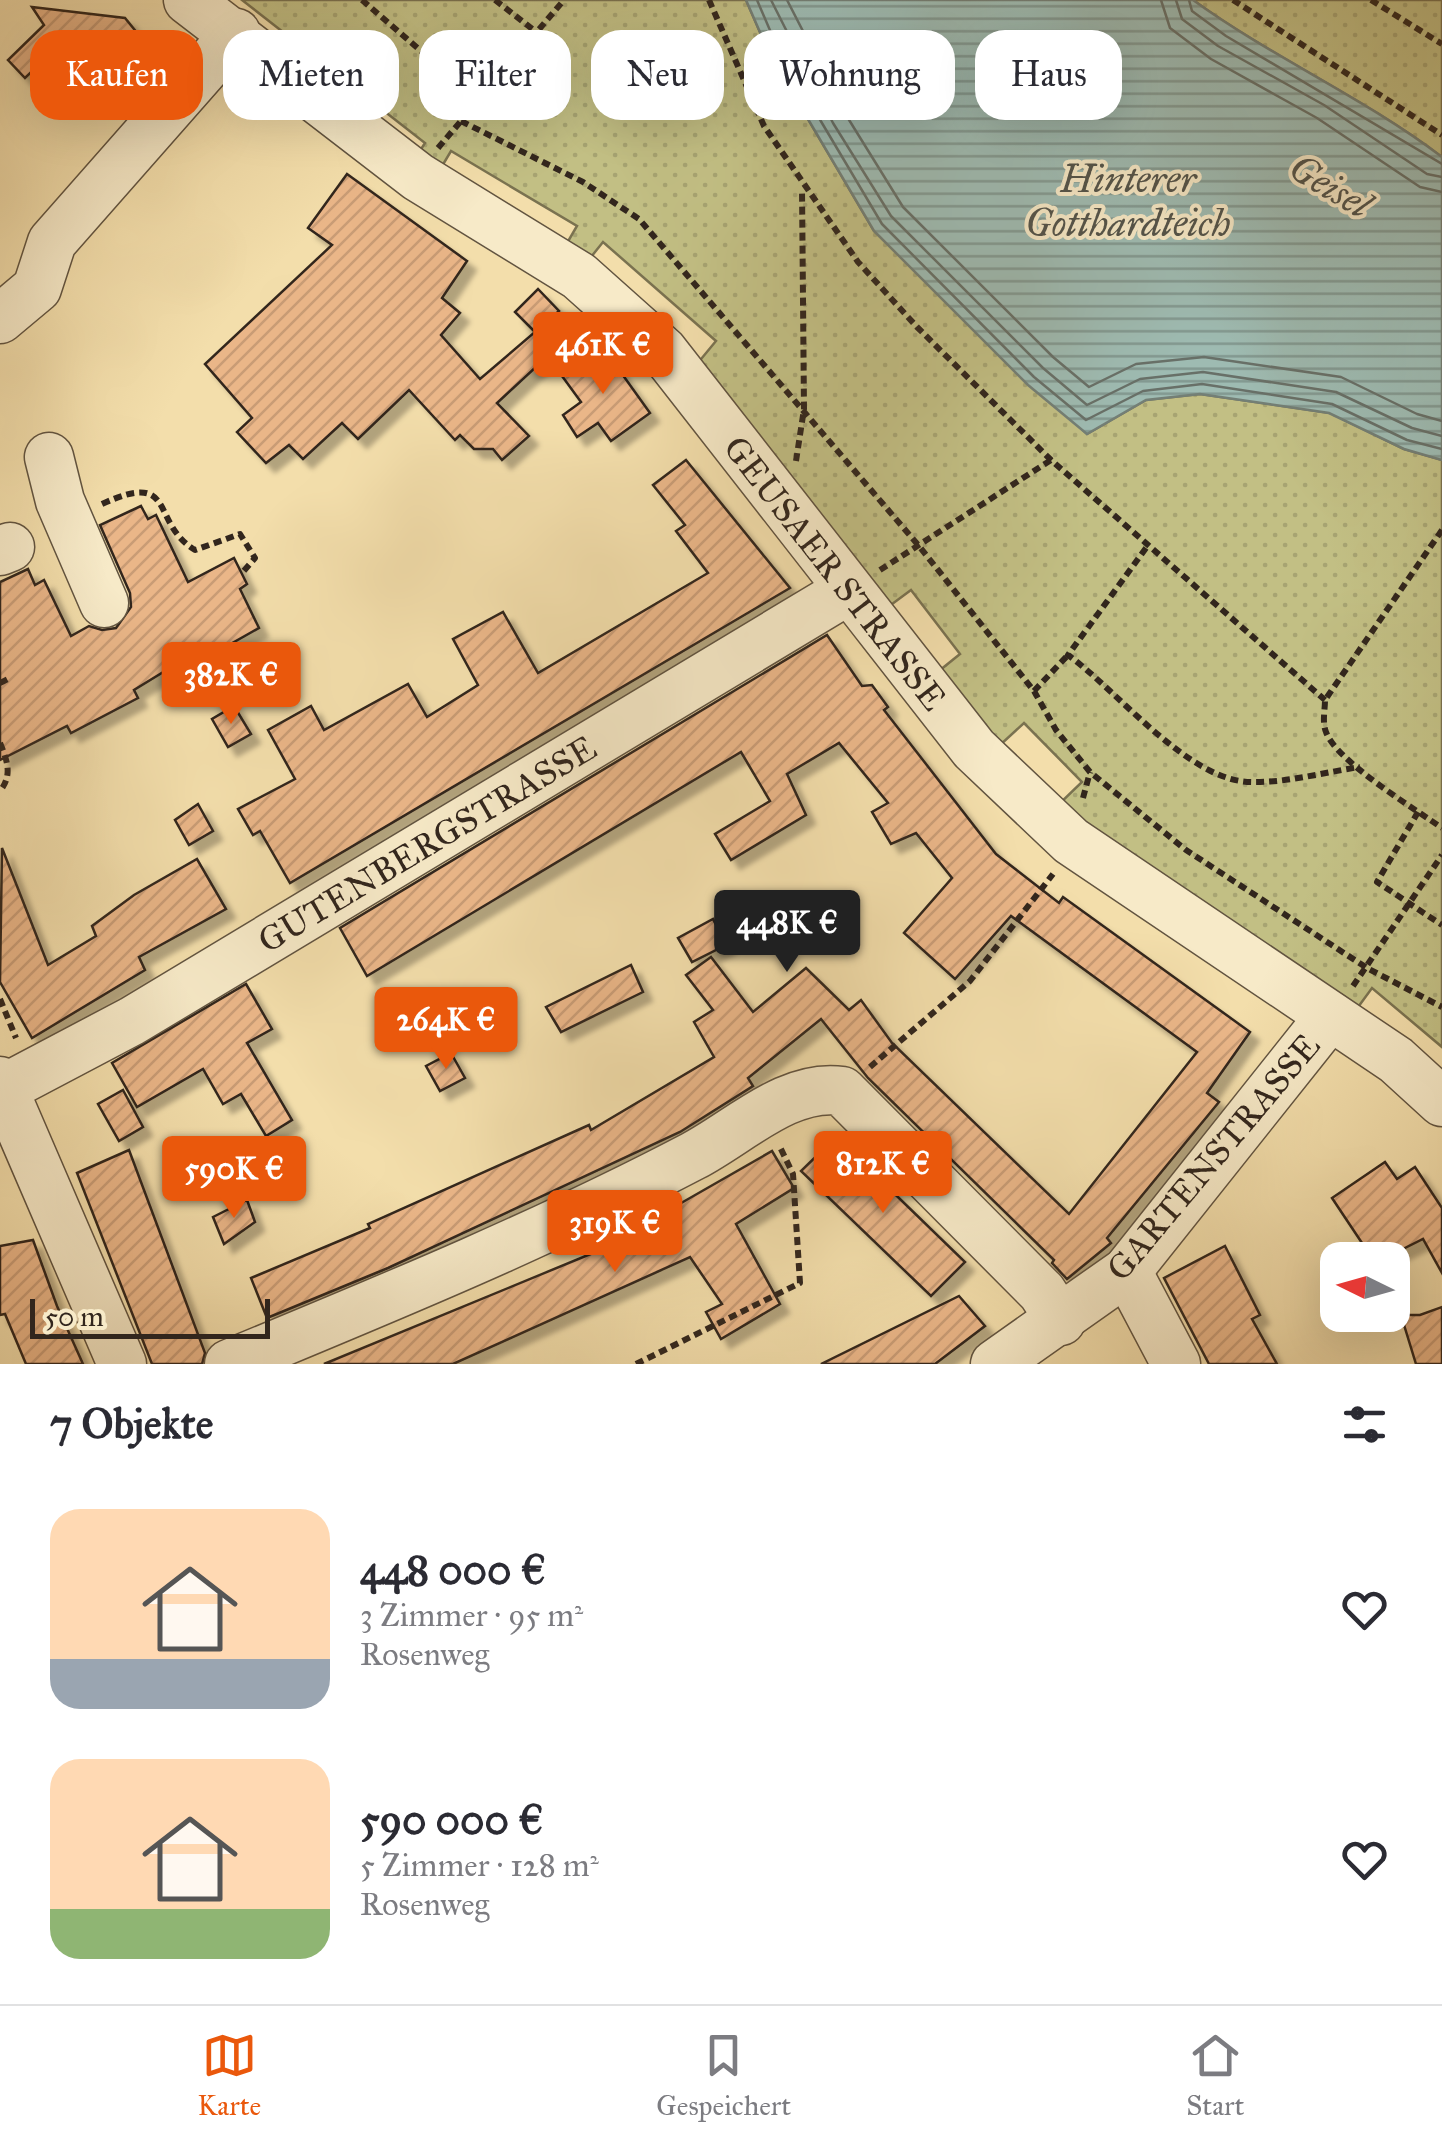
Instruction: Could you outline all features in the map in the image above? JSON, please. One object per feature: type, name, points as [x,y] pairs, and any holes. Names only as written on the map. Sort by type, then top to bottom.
[{"type":"street","name":"GEUSAER STRASSE","points":[[188,0],[232,30]]},
{"type":"street","points":[[0,319],[37,288],[52,242],[223,48]]},
{"type":"street","name":"GEUSAER STRASSE","points":[[346,120],[418,177],[580,276],[620,308],[663,351],[974,749],[1025,801],[1071,841],[1396,1060],[1442,1102]]},
{"type":"street","points":[[49,457],[68,519],[104,603]]},
{"type":"street","name":"GUTENBERGSTRASSE","points":[[2,1085],[132,1021],[847,591]]},
{"type":"street","name":"GARTENSTRASSE","points":[[994,1364],[1128,1271],[1330,1016]]},
{"type":"street","points":[[2,1085],[14,1150],[122,1364]]},
{"type":"street","points":[[228,1364],[603,1203],[819,1087],[842,1090],[1042,1292],[1061,1321]]},
{"type":"street","points":[[1128,1271],[1176,1364]]},
{"type":"path","points":[[362,0],[419,49]]},
{"type":"path","points":[[495,0],[534,30]]},
{"type":"path","points":[[536,30],[564,0]]},
{"type":"path","points":[[709,0],[764,126],[858,262],[917,328],[1051,460],[1146,548],[1326,700]]},
{"type":"path","points":[[1233,0],[1442,135]]},
{"type":"path","points":[[1372,0],[1442,44]]},
{"type":"path","points":[[418,177],[461,121],[583,182],[640,218],[919,546],[1034,690],[1056,730],[1090,772],[1186,850],[1367,968],[1442,1007]]},
{"type":"path","points":[[785,511],[804,409],[802,186]]},
{"type":"path","points":[[847,591],[1051,460]]},
{"type":"path","points":[[68,519],[133,490],[144,490],[158,501],[186,544],[195,550],[232,535],[247,539],[255,558],[242,573]]},
{"type":"path","points":[[1442,530],[1326,700],[1326,734],[1360,767],[1442,828]]},
{"type":"path","points":[[1034,690],[1068,655],[1146,548]]},
{"type":"path","points":[[1068,655],[1106,682],[1202,769],[1252,782],[1360,767]]},
{"type":"path","points":[[0,683],[10,678]]},
{"type":"path","points":[[0,743],[8,763],[6,783],[0,791]]},
{"type":"path","points":[[1418,812],[1378,882],[1408,907],[1442,925]]},
{"type":"path","points":[[1367,968],[1442,855]]},
{"type":"path","points":[[842,1090],[970,981],[1052,876]]},
{"type":"path","points":[[636,1364],[800,1283],[793,1174],[761,1115]]},
{"type":"shaded area","points":[[242,0],[746,0],[759,30],[744,30],[744,120],[809,120],[874,231],[1087,434],[1146,400],[1200,394],[1330,413],[1404,449],[1442,460],[1442,1047],[1372,988],[1353,1014],[1056,807],[1082,782],[1024,723],[998,747],[934,675],[960,654],[911,590],[884,610],[697,364],[716,341],[603,242],[587,262],[563,250],[577,226],[451,151],[438,173],[416,157],[425,143],[396,120],[399,120],[399,30],[280,30]]},
{"type":"shaded area","points":[[1193,0],[1442,0],[1442,157],[1381,116]]},
{"type":"water","name":"Hinterer Gotthardteich","points":[[746,0],[1193,0],[1412,135],[1442,157],[1442,460],[1404,449],[1329,413],[1200,394],[1146,400],[1087,434],[1028,385],[874,231],[809,120],[955,120],[955,30],[759,30]]},
{"type":"building","points":[[32,7],[125,18],[135,30],[39,30],[44,25]]},
{"type":"building","points":[[30,39],[30,73],[25,78],[8,60]]},
{"type":"building","points":[[347,174],[467,261],[442,298],[460,313],[441,335],[480,379],[535,332],[515,312],[538,289],[559,311],[544,325],[563,349],[538,365],[497,403],[529,436],[502,460],[493,449],[474,449],[460,435],[455,440],[409,390],[358,439],[342,423],[303,459],[289,445],[266,463],[237,432],[252,418],[205,364],[332,245],[308,228]]},
{"type":"building","points":[[602,346],[650,413],[611,441],[598,423],[577,437],[563,415],[581,402],[562,376]]},
{"type":"building","points":[[686,460],[790,588],[290,883],[260,831],[253,835],[238,809],[295,779],[268,730],[311,706],[324,730],[408,684],[427,717],[478,685],[453,639],[503,612],[538,673],[708,573],[676,531],[685,525],[653,485]]},
{"type":"building","points":[[141,506],[148,519],[156,515],[188,582],[234,558],[247,584],[240,589],[259,628],[188,668],[183,660],[134,690],[138,698],[71,733],[67,726],[0,760],[0,582],[28,569],[35,585],[44,580],[71,636],[89,626],[102,630],[116,628],[131,607],[130,593],[100,525]]},
{"type":"building","points":[[827,635],[862,686],[872,685],[888,707],[884,710],[996,854],[1059,903],[1063,897],[1250,1032],[1207,1093],[1219,1102],[1107,1238],[1111,1243],[1067,1279],[1052,1263],[1054,1260],[868,1078],[821,1019],[748,1078],[753,1086],[680,1132],[388,1268],[267,1318],[251,1278],[370,1228],[368,1224],[589,1125],[591,1130],[714,1057],[694,1022],[713,1010],[686,975],[711,957],[753,1012],[806,968],[849,1010],[861,1000],[892,1043],[1069,1214],[1197,1052],[1011,916],[955,979],[904,933],[952,878],[916,833],[891,844],[872,812],[888,803],[839,743],[787,774],[806,815],[731,860],[715,834],[770,801],[741,752],[367,976],[340,928]]},
{"type":"building","points":[[234,706],[251,734],[228,747],[212,719]]},
{"type":"building","points":[[198,804],[213,831],[189,845],[175,820]]},
{"type":"building","points":[[2,848],[48,965],[96,936],[92,926],[134,895],[197,859],[226,909],[139,957],[145,970],[32,1038],[0,982]]},
{"type":"building","points":[[713,919],[726,945],[692,962],[678,938]]},
{"type":"building","points":[[631,965],[643,992],[561,1032],[546,1007]]},
{"type":"building","points":[[246,984],[272,1029],[247,1043],[292,1120],[266,1136],[241,1094],[223,1104],[203,1069],[137,1107],[112,1063]]},
{"type":"building","points":[[451,1053],[465,1078],[440,1091],[426,1066]]},
{"type":"building","points":[[123,1090],[143,1127],[119,1141],[98,1104]]},
{"type":"building","points":[[836,1137],[965,1262],[931,1296],[801,1171]]},
{"type":"building","points":[[129,1150],[205,1353],[202,1364],[152,1364],[77,1173]]},
{"type":"building","points":[[772,1151],[794,1188],[736,1224],[780,1304],[721,1339],[706,1312],[722,1304],[690,1257],[453,1364],[324,1364],[622,1241],[627,1221],[641,1226]]},
{"type":"building","points":[[1385,1162],[1397,1179],[1415,1167],[1442,1208],[1442,1273],[1423,1239],[1410,1246],[1410,1242],[1361,1242],[1332,1198]]},
{"type":"building","points":[[247,1200],[255,1222],[224,1244],[213,1217]]},
{"type":"building","points":[[33,1240],[83,1364],[26,1364],[5,1314],[0,1315],[0,1246]]},
{"type":"building","points":[[1225,1246],[1260,1315],[1252,1319],[1277,1364],[1209,1364],[1164,1278]]},
{"type":"building","points":[[959,1296],[985,1326],[935,1364],[821,1364]]},
{"type":"building","points":[[1442,1307],[1442,1364],[1416,1364],[1406,1332],[1410,1332],[1410,1315]]},
{"type":"water label","name":"Geisel","points":[[1330,186]]}]
